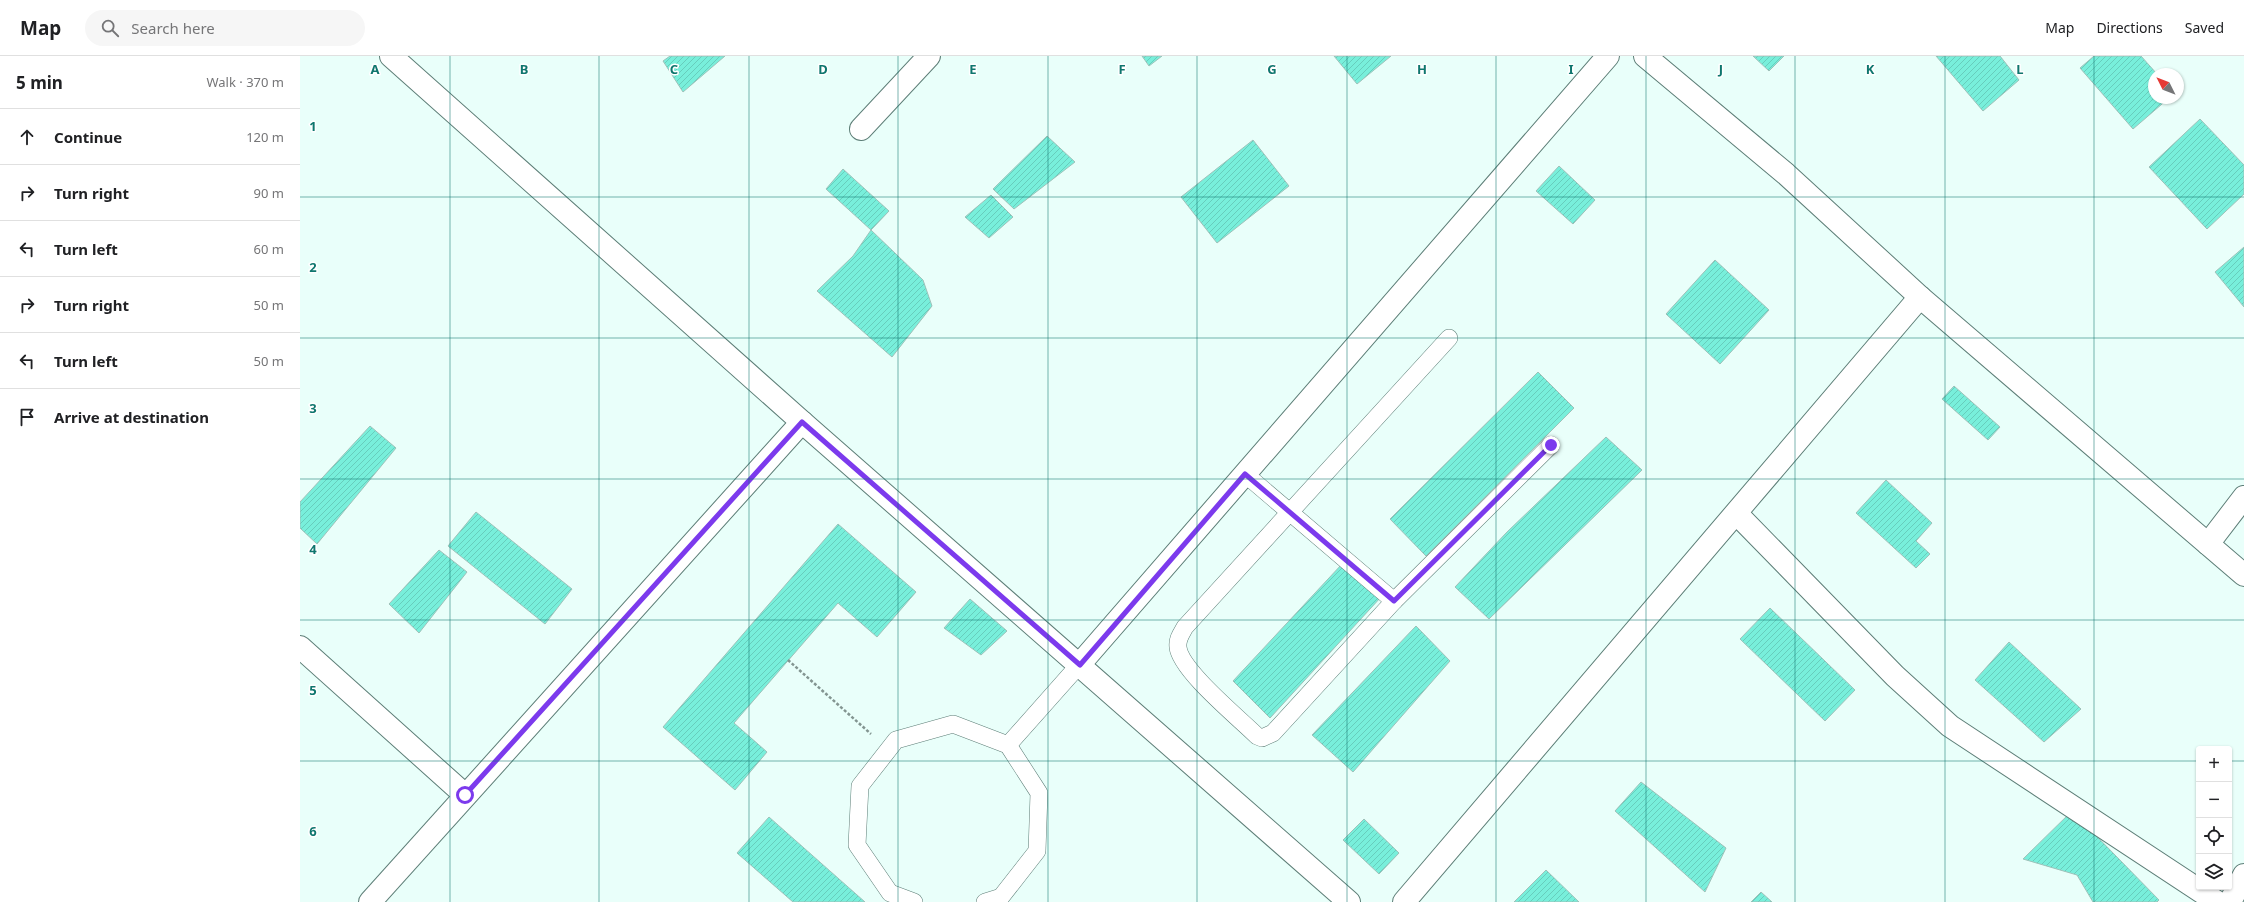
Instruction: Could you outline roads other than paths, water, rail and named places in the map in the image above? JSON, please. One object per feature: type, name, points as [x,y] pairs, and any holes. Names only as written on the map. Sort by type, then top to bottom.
[{"type":"street","points":[[391,56],[802,422],[1349,902]]},
{"type":"street","points":[[861,129],[930,56]]},
{"type":"street","points":[[1080,665],[1608,56]]},
{"type":"street","points":[[1645,56],[1786,174],[1920,296],[2244,575]]},
{"type":"street","points":[[1404,902],[1737,514],[1920,296]]},
{"type":"street","points":[[370,902],[802,422]]},
{"type":"street","points":[[2208,544],[2244,497]]},
{"type":"street","points":[[1737,514],[1895,676],[1950,726],[2217,902]]},
{"type":"street","points":[[300,647],[465,795]]},
{"type":"street","points":[[2230,902],[2244,875]]},
{"type":"lane","points":[[1449,338],[1179,636],[1178,648],[1184,661],[1194,675],[1257,736],[1267,737],[1274,733],[1394,601],[1551,445]]},
{"type":"lane","points":[[1245,474],[1394,601]]},
{"type":"lane","points":[[1008,744],[1080,665]]},
{"type":"lane","points":[[914,902],[890,893],[857,845],[860,786],[896,740],[953,724],[1008,744],[1039,793],[1037,851],[1001,897],[985,902]]}]
